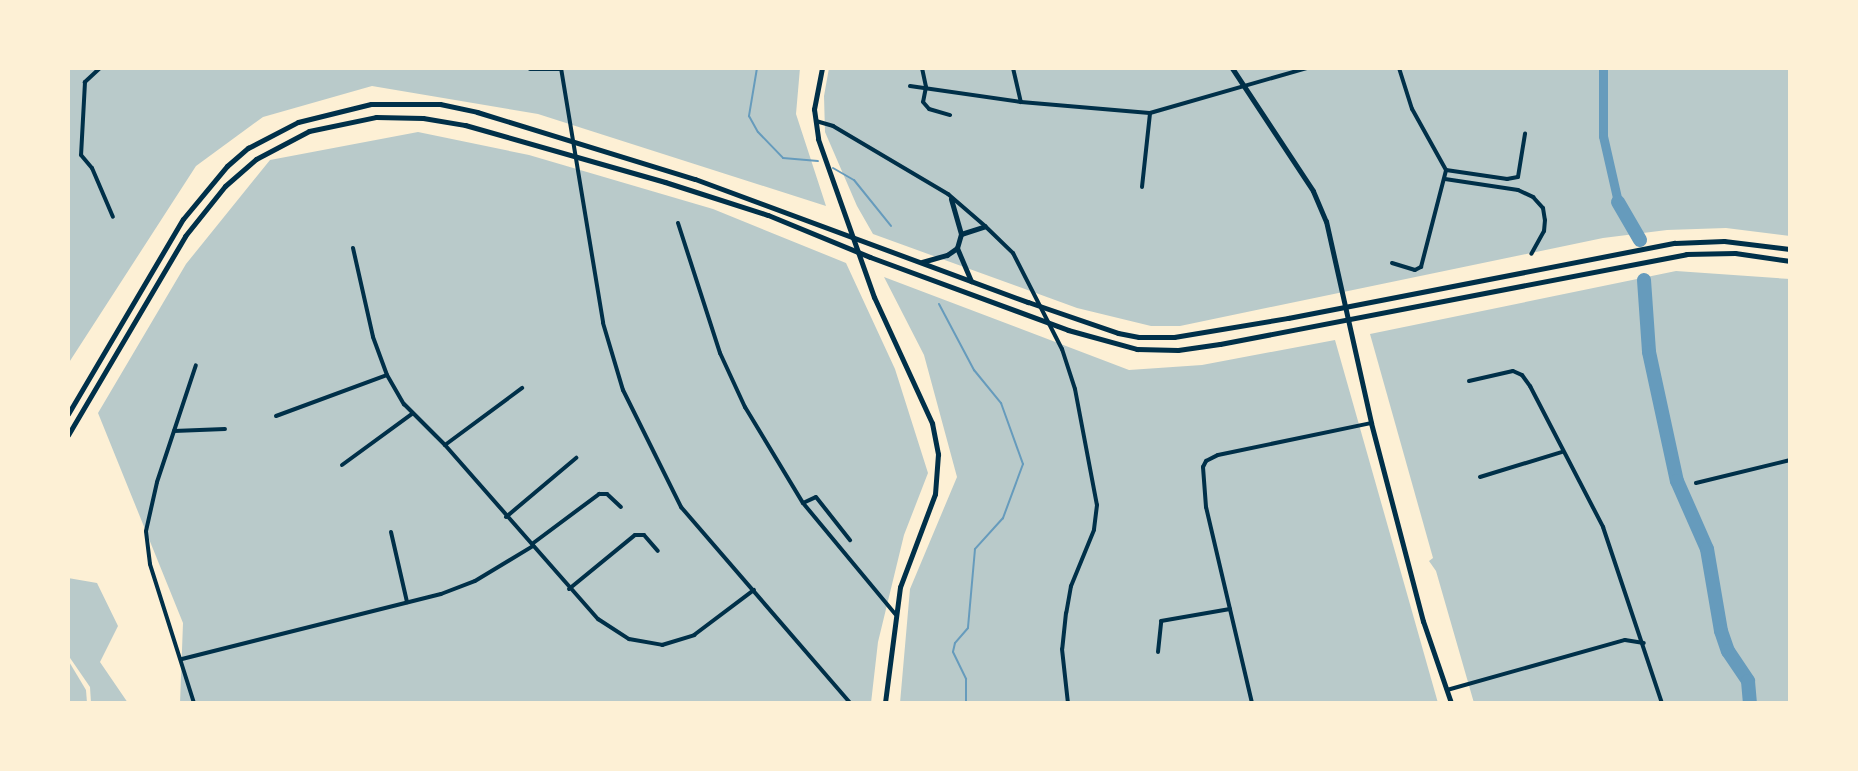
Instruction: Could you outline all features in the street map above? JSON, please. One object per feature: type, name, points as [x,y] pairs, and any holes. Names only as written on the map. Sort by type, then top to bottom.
[{"type":"main road","points":[[822,68],[814,121],[821,149],[874,297],[924,401],[936,443],[935,494],[906,568],[895,614],[885,703]]},
{"type":"main road","points":[[1232,68],[1320,204],[1334,252],[1341,297],[1371,423],[1423,621],[1451,703]]},
{"type":"main road","points":[[68,414],[183,219],[227,166],[269,136],[298,122],[348,108],[411,102],[477,112],[695,179],[1118,333],[1174,337],[1675,243],[1724,241],[1790,249]]},
{"type":"main road","points":[[68,435],[185,236],[225,186],[269,150],[309,131],[376,117],[423,118],[465,125],[695,191],[768,215],[870,257],[1119,346],[1178,350],[1686,254],[1735,253],[1790,261]]},
{"type":"main road","points":[[951,199],[961,234],[957,248],[971,281]]},
{"type":"main road","points":[[961,234],[985,226]]},
{"type":"main road","points":[[921,262],[957,248]]},
{"type":"street","points":[[100,68],[85,82],[81,155],[92,168],[113,217]]},
{"type":"street","points":[[530,69],[561,68],[573,126],[603,323],[623,390],[672,495],[850,703]]},
{"type":"street","points":[[922,68],[926,106],[950,115]]},
{"type":"street","points":[[1013,68],[1021,102]]},
{"type":"street","points":[[910,86],[957,95],[1150,113],[1307,68]]},
{"type":"street","points":[[1392,263],[1415,270],[1421,267],[1446,175],[1412,109],[1399,68]]},
{"type":"street","points":[[1142,187],[1150,113]]},
{"type":"street","points":[[814,121],[833,126],[951,199],[985,226],[1013,253],[1062,349],[1075,389],[1097,505],[1094,530],[1071,586],[1066,613],[1062,649],[1068,703]]},
{"type":"street","points":[[1446,175],[1518,177],[1525,134]]},
{"type":"street","points":[[1446,175],[1518,190],[1533,197],[1543,208],[1545,220],[1544,231],[1531,254]]},
{"type":"street","points":[[678,223],[731,382],[803,503],[895,614]]},
{"type":"street","points":[[353,248],[373,337],[387,375],[412,414],[445,445],[569,589],[615,632],[643,644],[662,645],[694,635],[754,590]]},
{"type":"street","points":[[194,703],[150,564],[146,531],[150,506],[196,365]]},
{"type":"street","points":[[1469,381],[1513,371],[1522,375],[1536,396],[1603,527],[1662,703]]},
{"type":"street","points":[[276,416],[387,375]]},
{"type":"street","points":[[445,445],[522,388]]},
{"type":"street","points":[[342,465],[412,414]]},
{"type":"street","points":[[1252,703],[1204,494],[1202,473],[1206,461],[1371,423]]},
{"type":"street","points":[[174,431],[225,429]]},
{"type":"street","points":[[1480,477],[1562,452]]},
{"type":"street","points":[[506,517],[576,458]]},
{"type":"street","points":[[1696,483],[1790,460]]},
{"type":"street","points":[[182,659],[407,602],[475,581],[532,545],[599,494],[607,494],[621,507]]},
{"type":"street","points":[[803,503],[816,497],[850,540]]},
{"type":"street","points":[[391,532],[407,602]]},
{"type":"street","points":[[569,589],[635,535],[644,535],[658,551]]},
{"type":"street","points":[[1158,652],[1161,621],[1230,609]]},
{"type":"street","points":[[1447,690],[1625,640],[1644,643]]},
{"type":"shaded area","points":[[68,68],[800,68],[796,114],[826,206],[538,114],[372,86],[263,117],[196,166],[68,364]]},
{"type":"shaded area","points":[[829,68],[1790,68],[1790,236],[1726,228],[1667,230],[1603,238],[1180,326],[1151,326],[1077,308],[873,234],[857,206],[825,132],[824,96]]},
{"type":"shaded area","points":[[418,132],[529,155],[713,209],[846,263],[895,369],[928,473],[904,535],[878,642],[871,703],[180,703],[183,623],[98,413],[186,264],[270,160]]},
{"type":"shaded area","points":[[1676,271],[1790,279],[1790,703],[1474,703],[1436,571],[1429,561],[1433,558],[1370,334]]},
{"type":"shaded area","points":[[884,277],[1129,370],[1202,365],[1335,340],[1438,703],[900,703],[910,589],[957,477],[924,355]]},
{"type":"shaded area","points":[[68,578],[97,583],[118,626],[100,662],[128,703],[91,703],[90,687],[68,655]]},
{"type":"shaded area","points":[[68,660],[86,690],[87,703],[68,703]]},
{"type":"waterway","points":[[757,68],[749,116],[758,132],[783,158],[818,161]]},
{"type":"waterway","points":[[1603,68],[1603,136],[1618,202]]},
{"type":"waterway","points":[[833,168],[854,180],[891,226]]},
{"type":"waterway","points":[[1618,202],[1640,240]]},
{"type":"waterway","points":[[1644,280],[1649,352],[1677,481],[1707,549],[1721,631],[1728,651],[1748,681],[1750,703]]},
{"type":"waterway","points":[[939,304],[974,370],[1001,403],[1023,464],[1003,518],[975,549],[968,628],[955,643],[953,652],[966,679],[966,703]]}]
